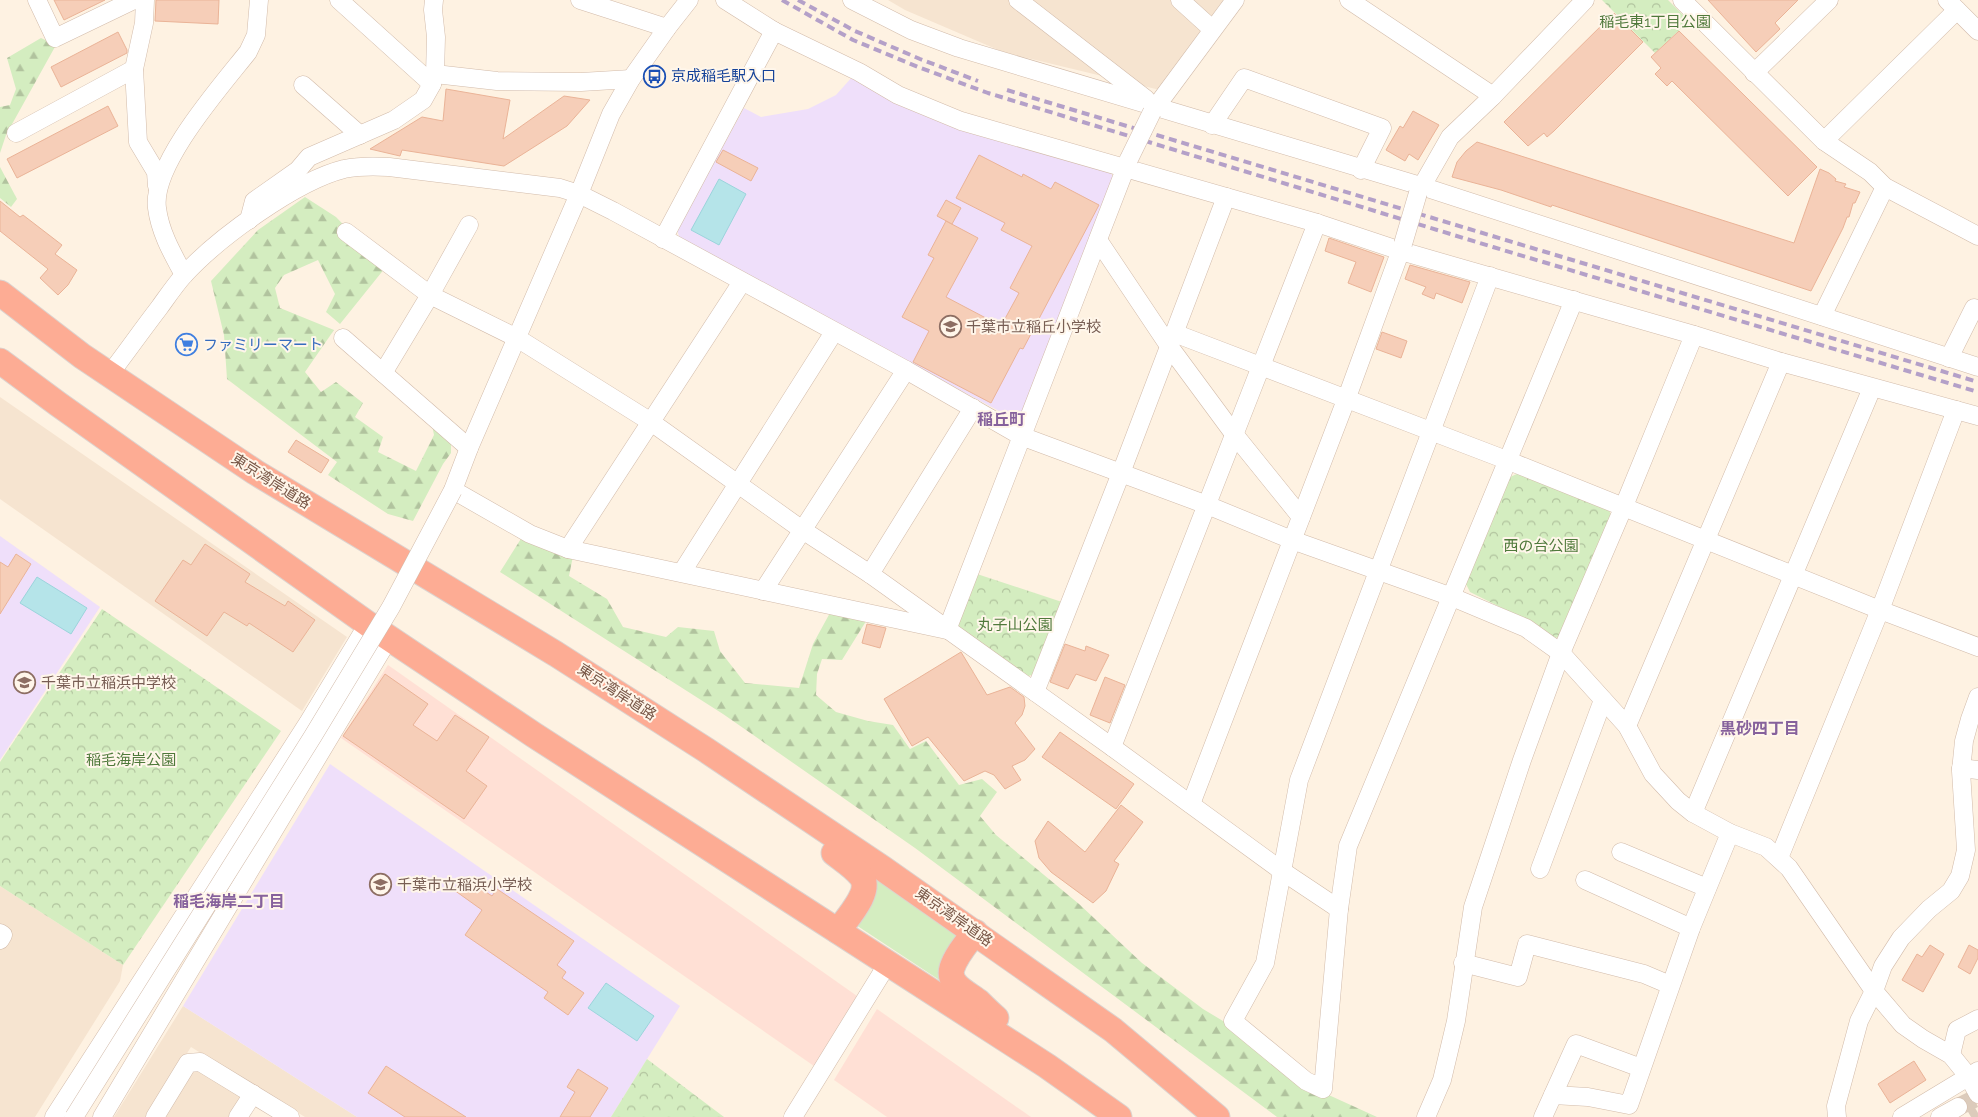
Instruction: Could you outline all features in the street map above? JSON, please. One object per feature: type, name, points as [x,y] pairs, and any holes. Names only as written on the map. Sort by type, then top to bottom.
[{"type":"highway","name":"東京湾岸道路","points":[[0,293],[109,375],[262,477],[563,658],[785,803],[1113,1030],[1217,1117]]},
{"type":"highway","points":[[0,361],[368,624],[534,735],[1046,1066],[1119,1117]]},
{"type":"highway","points":[[785,803],[826,846],[858,873],[864,881],[865,892],[838,931]]},
{"type":"highway","points":[[974,932],[951,969],[952,977],[957,986],[978,1002],[1046,1066]]},
{"type":"street","points":[[37,0],[55,38],[134,0]]},
{"type":"street","points":[[144,0],[144,23],[134,68],[138,142],[156,172],[156,207],[164,235],[184,275]]},
{"type":"street","points":[[157,187],[163,171],[178,145],[248,52],[256,35],[259,0]]},
{"type":"street","points":[[249,220],[254,201],[298,170],[310,157],[394,120],[423,100],[434,79],[436,37],[433,10],[434,0]]},
{"type":"street","points":[[580,0],[667,28]]},
{"type":"street","points":[[74,1117],[313,736],[391,607],[453,490],[469,448],[579,194],[611,114],[631,80],[689,0]]},
{"type":"street","points":[[725,0],[774,31],[859,72],[898,95],[961,121],[1127,164],[1226,197],[1402,247],[1490,276],[1781,362],[1978,416]]},
{"type":"street","points":[[852,0],[911,30],[958,48],[1154,109],[1361,170],[1978,367]]},
{"type":"street","points":[[1018,0],[1154,109]]},
{"type":"street","points":[[1180,0],[1212,29]]},
{"type":"street","points":[[947,630],[1127,164],[1154,109],[1234,0]]},
{"type":"street","points":[[1349,0],[1493,96]]},
{"type":"street","points":[[1191,804],[1346,400],[1402,247],[1419,190],[1450,137],[1493,96],[1585,0]]},
{"type":"street","points":[[1682,0],[1824,141],[1870,172],[1885,188],[1978,236]]},
{"type":"street","points":[[1754,73],[1829,0]]},
{"type":"street","points":[[341,1],[434,79],[582,82],[631,80]]},
{"type":"street","points":[[1824,141],[1952,5],[1978,31]]},
{"type":"street","points":[[663,239],[774,31]]},
{"type":"street","points":[[16,133],[134,68]]},
{"type":"street","points":[[1212,125],[1244,78],[1382,128],[1361,170]]},
{"type":"street","points":[[303,85],[360,135]]},
{"type":"street","points":[[109,375],[184,275],[229,234],[292,192],[324,175],[345,169],[369,166],[389,167],[560,188],[579,194],[906,370],[1021,436],[1207,505],[1292,540],[1452,597],[1526,628],[1561,653],[1604,700],[1626,726],[1653,774],[1678,801],[1693,813],[1730,833],[1766,847],[1789,868],[1874,990],[1903,1025],[1923,1040],[1951,1055],[1973,1073],[1978,1094]]},
{"type":"street","points":[[1822,316],[1885,188]]},
{"type":"street","points":[[1034,692],[1121,473],[1226,197]]},
{"type":"street","points":[[1112,747],[1317,223]]},
{"type":"street","points":[[383,373],[469,225]]},
{"type":"street","points":[[346,232],[430,295],[517,338],[651,422],[738,482],[801,529],[870,574],[1282,871],[1340,909]]},
{"type":"street","points":[[1098,240],[1171,339],[1234,434],[1301,517]]},
{"type":"street","points":[[1490,276],[1299,780],[1265,963],[1233,1021],[1306,1081],[1323,1089],[1340,909],[1348,846],[1509,461],[1574,300]]},
{"type":"street","points":[[568,549],[742,282]]},
{"type":"street","points":[[1949,358],[1974,308],[1978,310]]},
{"type":"street","points":[[682,572],[834,332]]},
{"type":"street","points":[[1426,1117],[1442,1080],[1456,1021],[1463,963],[1473,907],[1522,760],[1561,653],[1694,335]]},
{"type":"street","points":[[343,338],[469,448]]},
{"type":"street","points":[[1171,339],[1260,367],[1509,461],[1794,576],[1978,647]]},
{"type":"street","points":[[1626,726],[1781,362]]},
{"type":"street","points":[[763,590],[906,370]]},
{"type":"street","points":[[1693,813],[1872,388]]},
{"type":"street","points":[[870,574],[973,408]]},
{"type":"street","points":[[1779,858],[1880,610],[1956,410]]},
{"type":"street","points":[[453,490],[530,534],[568,549],[947,630]]},
{"type":"street","points":[[54,1117],[308,723],[368,624]]},
{"type":"street","points":[[102,1117],[389,638]]},
{"type":"street","points":[[1837,1117],[1836,1106],[1859,1021],[1874,990],[1882,966],[1901,938],[1929,909],[1951,891],[1960,876],[1966,850],[1970,769],[1964,742],[1978,697]]},
{"type":"street","points":[[1540,869],[1604,700]]},
{"type":"street","points":[[1553,1095],[1588,1097],[1629,1105],[1691,928],[1730,833]]},
{"type":"street","points":[[1621,852],[1707,888]]},
{"type":"street","points":[[1585,880],[1691,928]]},
{"type":"street","points":[[0,933],[3,935],[0,940]]},
{"type":"street","points":[[1463,963],[1518,977],[1527,944],[1644,974],[1670,985]]},
{"type":"street","points":[[792,1117],[888,963]]},
{"type":"street","points":[[1951,1055],[1957,1030],[1978,1019]]},
{"type":"street","points":[[1543,1117],[1576,1044],[1641,1068]]},
{"type":"street","points":[[155,1117],[188,1063],[200,1062],[290,1117]]},
{"type":"street","points":[[1902,1117],[1973,1073]]},
{"type":"street","points":[[238,1117],[253,1094]]},
{"type":"street","points":[[1940,1117],[1958,1107]]},
{"type":"shaded area","points":[[888,0],[1228,0],[1160,90],[1003,52],[905,10]]},
{"type":"shaded area","name":"千葉市立稲丘小学校","points":[[853,76],[1109,169],[1114,179],[1022,416],[1012,418],[680,239],[677,230],[744,108],[761,117],[808,109],[836,95]]},
{"type":"shaded area","points":[[0,397],[347,637],[302,711],[0,499]]},
{"type":"shaded area","name":"千葉市立稲浜中学校","points":[[0,536],[100,607],[0,760]]},
{"type":"shaded area","points":[[388,665],[857,996],[814,1066],[341,738]]},
{"type":"shaded area","name":"千葉市立稲浜小学校","points":[[330,764],[680,1006],[611,1117],[357,1117],[183,1006]]},
{"type":"shaded area","points":[[0,886],[123,965],[120,981],[35,1117],[0,1117]]},
{"type":"shaded area","points":[[183,1006],[357,1117],[305,1117],[191,1047],[146,1117],[114,1117]]},
{"type":"shaded area","points":[[877,1009],[1031,1117],[887,1117],[834,1080]]},
{"type":"shaded area","points":[[201,1067],[243,1099],[231,1117],[163,1117],[194,1068]]},
{"type":"green space","name":"稲毛東1丁目公園","points":[[1602,0],[1668,0],[1689,21],[1655,53]]},
{"type":"green space","points":[[41,38],[56,45],[6,135],[0,153],[0,107],[10,105],[16,89],[7,58]]},
{"type":"green space","points":[[0,167],[17,199],[11,207],[0,198]]},
{"type":"green space","points":[[305,197],[336,217],[385,268],[340,324],[326,312],[335,294],[318,260],[284,275],[275,288],[280,308],[334,330],[305,372],[321,392],[336,382],[363,403],[355,417],[383,437],[378,452],[416,471],[434,435],[432,425],[451,443],[451,453],[443,464],[413,521],[388,514],[328,475],[337,462],[227,379],[224,335],[211,281],[258,230]]},
{"type":"green space","name":"西の台公園","points":[[1519,473],[1607,506],[1612,517],[1563,637],[1553,638],[1516,615],[1470,592],[1466,584],[1510,477]]},
{"type":"green space","points":[[524,534],[573,556],[569,576],[607,599],[623,627],[666,637],[678,627],[714,631],[720,651],[745,683],[799,688],[813,644],[831,611],[868,618],[842,660],[822,659],[817,674],[816,695],[836,712],[868,721],[893,725],[910,749],[926,741],[959,785],[982,779],[997,792],[980,816],[996,835],[1079,904],[1142,963],[1203,1009],[1228,1024],[1309,1086],[1377,1117],[1277,1117],[915,848],[723,714],[500,572]]},
{"type":"green space","name":"丸子山公園","points":[[977,574],[1065,603],[1034,674],[1026,677],[961,631],[957,623]]},
{"type":"green space","name":"稲毛海岸公園","points":[[102,609],[281,731],[123,965],[0,886],[0,762]]},
{"type":"green space","points":[[874,876],[958,933],[939,966],[941,981],[856,925]]},
{"type":"green space","points":[[647,1059],[724,1117],[611,1117]]},
{"type":"water","points":[[719,179],[746,194],[719,245],[691,230]]},
{"type":"water","points":[[37,577],[87,608],[71,634],[20,603]]},
{"type":"water","points":[[606,983],[654,1016],[637,1041],[588,1008]]},
{"type":"building","points":[[54,0],[105,0],[64,20]]},
{"type":"building","points":[[156,0],[219,0],[218,24],[155,21]]},
{"type":"building","points":[[1708,0],[1798,0],[1775,23],[1780,29],[1756,52]]},
{"type":"building","points":[[1614,13],[1643,42],[1554,131],[1547,137],[1544,133],[1528,146],[1504,122]]},
{"type":"building","points":[[1679,31],[1817,167],[1788,196],[1672,81],[1667,86],[1655,74],[1661,68],[1651,57]]},
{"type":"building","points":[[118,32],[127,53],[61,87],[51,67]]},
{"type":"building","points":[[446,89],[510,100],[503,139],[564,96],[590,100],[567,126],[504,166],[402,150],[400,156],[370,149],[422,117],[443,121]]},
{"type":"building","points":[[108,106],[118,126],[17,178],[7,159]]},
{"type":"building","points":[[1413,111],[1439,125],[1418,160],[1409,154],[1405,161],[1386,150],[1400,126],[1403,128]]},
{"type":"building","points":[[1477,142],[1794,243],[1820,169],[1829,173],[1836,179],[1835,181],[1846,184],[1844,187],[1860,192],[1811,291],[1552,205],[1551,207],[1501,190],[1452,177],[1457,162]]},
{"type":"building","points":[[723,150],[758,168],[751,181],[716,162]]},
{"type":"building","points":[[979,155],[1022,177],[1023,174],[1051,189],[1055,182],[1099,205],[1023,349],[1020,348],[991,403],[913,362],[929,331],[902,317],[934,258],[928,255],[946,221],[978,238],[946,297],[1001,326],[1019,293],[1010,288],[1032,246],[1001,230],[1005,223],[956,198]]},
{"type":"building","points":[[946,200],[961,208],[952,224],[937,216]]},
{"type":"building","points":[[0,201],[20,217],[23,215],[62,245],[55,254],[77,270],[68,285],[58,295],[40,278],[48,269],[0,231]]},
{"type":"building","points":[[1329,238],[1384,257],[1371,292],[1348,283],[1356,262],[1325,251]]},
{"type":"building","points":[[1410,265],[1470,282],[1462,303],[1436,293],[1434,299],[1422,294],[1426,287],[1405,279]]},
{"type":"building","points":[[1382,332],[1407,341],[1401,358],[1376,349]]},
{"type":"building","points":[[296,440],[329,460],[321,473],[288,452]]},
{"type":"building","points":[[205,544],[250,574],[245,582],[285,606],[288,601],[315,620],[293,652],[249,623],[247,626],[224,612],[207,636],[155,601],[183,560],[191,565]]},
{"type":"building","points":[[16,554],[31,564],[0,614],[0,562],[8,567]]},
{"type":"building","points":[[867,624],[886,628],[880,648],[862,643]]},
{"type":"building","points":[[1065,644],[1085,651],[1086,646],[1109,655],[1096,681],[1076,674],[1068,689],[1050,682]]},
{"type":"building","points":[[961,652],[987,695],[1010,687],[1024,697],[1025,706],[1022,715],[1015,723],[1035,749],[1025,760],[1012,766],[1021,780],[1005,789],[994,775],[985,771],[964,781],[928,737],[912,746],[884,699]]},
{"type":"building","points":[[385,674],[428,704],[413,725],[437,741],[455,715],[489,737],[466,771],[487,786],[464,819],[343,736]]},
{"type":"building","points":[[1105,677],[1125,685],[1110,723],[1090,715]]},
{"type":"building","points":[[1060,732],[1134,784],[1116,809],[1042,757]]},
{"type":"building","points":[[1121,805],[1143,822],[1114,861],[1119,864],[1106,891],[1093,903],[1051,872],[1039,858],[1035,841],[1048,821],[1085,852]]},
{"type":"building","points":[[463,877],[492,896],[497,889],[574,941],[557,965],[566,972],[562,978],[584,993],[568,1015],[544,998],[548,992],[465,935],[482,910],[454,890]]},
{"type":"building","points":[[1930,945],[1944,954],[1923,992],[1902,980],[1917,954],[1922,957]]},
{"type":"building","points":[[1969,945],[1978,950],[1978,958],[1970,974],[1958,967]]},
{"type":"building","points":[[1914,1061],[1926,1080],[1890,1103],[1878,1084]]},
{"type":"building","points":[[386,1066],[466,1117],[405,1117],[368,1093]]},
{"type":"building","points":[[578,1069],[608,1088],[590,1117],[560,1117],[575,1092],[567,1087]]},
{"type":"tunnel","points":[[1958,1107],[1978,1097]]},
{"type":"tunnel","points":[[1971,1117],[1978,1113]]},
{"type":"railway","points":[[782,0],[853,40],[988,93],[1978,392]]},
{"type":"railway","points":[[798,0],[855,31],[978,81]]},
{"type":"railway","points":[[1007,90],[1978,382]]},
{"type":"place","name":"京成稲毛駅入口","points":[[655,76]]},
{"type":"place","name":"千葉市立稲丘小学校","points":[[950,327]]},
{"type":"place","name":"ファミリーマート","points":[[187,345]]},
{"type":"place","name":"千葉市立稲浜中学校","points":[[25,683]]},
{"type":"place","name":"千葉市立稲浜小学校","points":[[381,885]]},
{"type":"district","name":"稲丘町","points":[[1001,419]]},
{"type":"district","name":"黒砂四丁目","points":[[1760,728]]},
{"type":"district","name":"稲毛海岸二丁目","points":[[229,901]]}]
